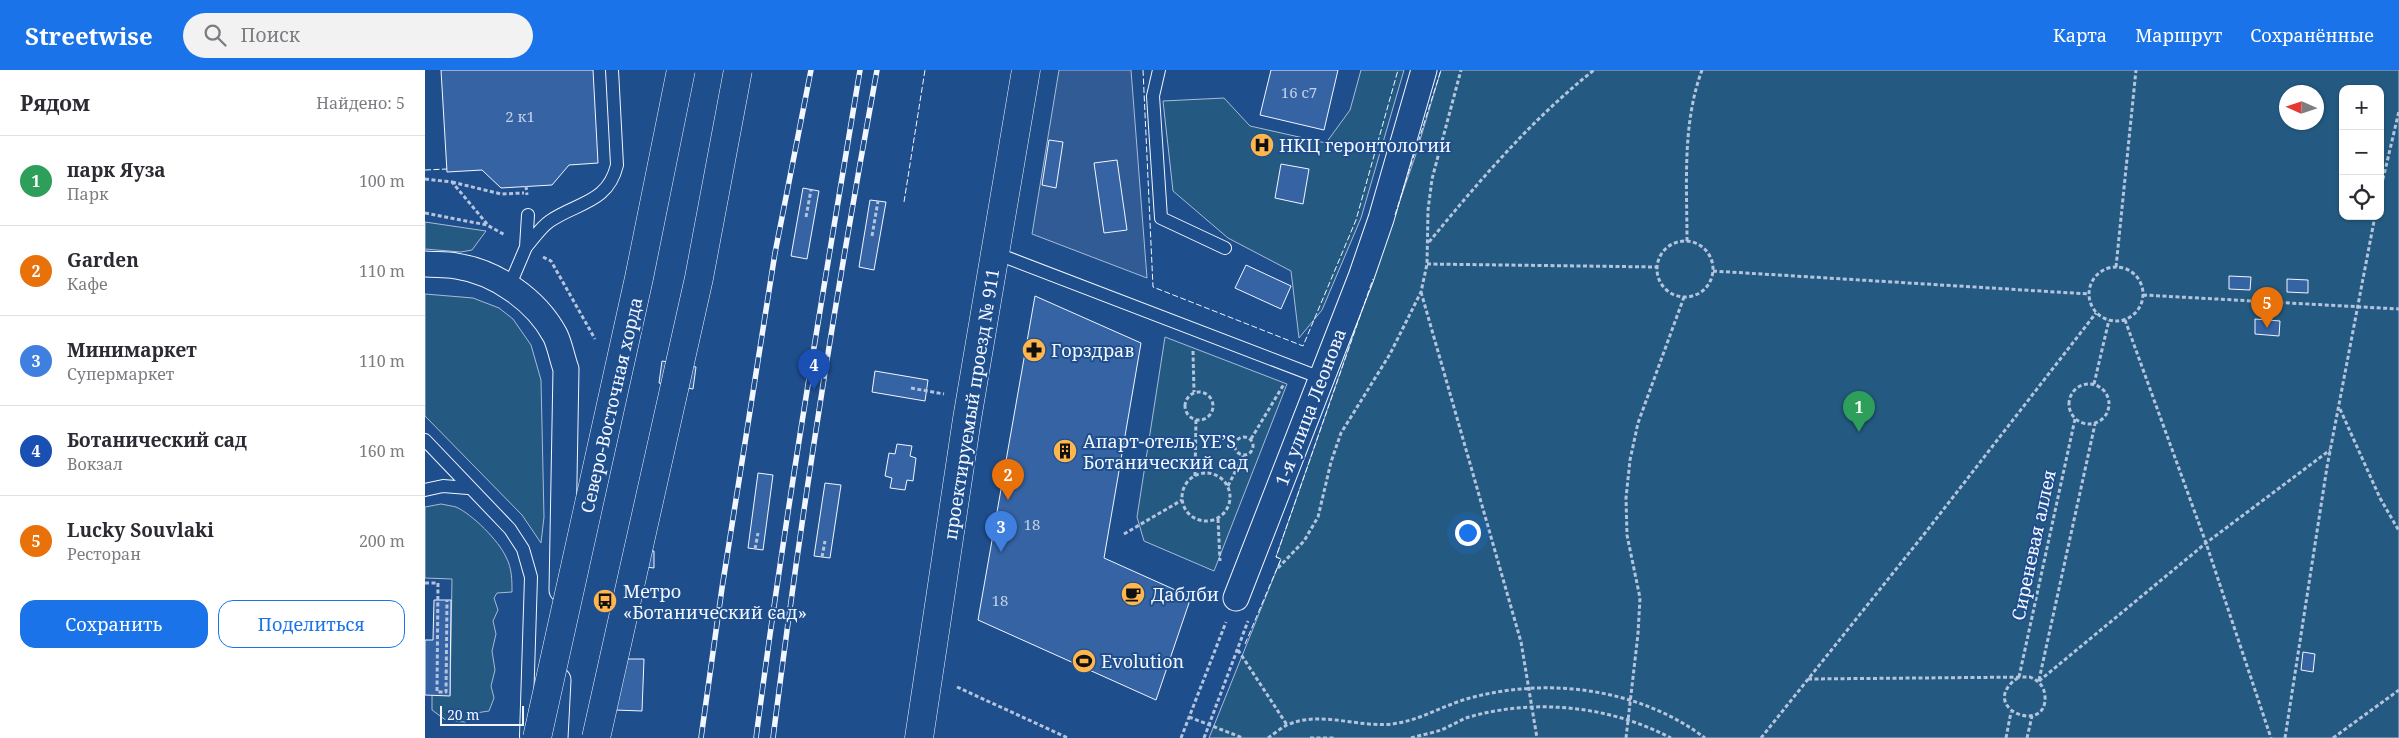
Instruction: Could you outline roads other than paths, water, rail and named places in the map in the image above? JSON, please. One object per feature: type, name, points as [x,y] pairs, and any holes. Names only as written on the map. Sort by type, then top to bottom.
[{"type":"main road","name":"Северо-Восточная хорда","points":[[537,738],[639,278],[681,70]]},
{"type":"main road","points":[[596,738],[699,278],[738,70]]},
{"type":"main road","name":"проектируемый проезд № 911","points":[[919,738],[967,419],[1026,70]]},
{"type":"street","name":"1-я улица Леонова","points":[[1242,608],[1321,378],[1381,219],[1424,70]]},
{"type":"street","points":[[425,259],[483,274],[509,287],[534,306],[555,336],[566,368],[563,560],[555,738]]},
{"type":"street","points":[[425,264],[457,266]]},
{"type":"lane","points":[[526,247],[550,221],[600,195],[614,179],[617,165],[611,70]]},
{"type":"lane","points":[[1159,70],[1153,96],[1161,218],[1225,248]]},
{"type":"lane","points":[[509,287],[526,247],[528,215]]},
{"type":"lane","points":[[995,253],[1321,378]]},
{"type":"lane","points":[[425,440],[510,529],[523,549],[531,577],[526,738]]},
{"type":"lane","points":[[425,490],[443,486],[469,488]]},
{"type":"railway","points":[[701,738],[722,588],[775,253],[811,70]]},
{"type":"railway","points":[[756,738],[792,487],[860,70]]},
{"type":"railway","points":[[773,738],[795,570],[820,403],[877,70]]},
{"type":"place","name":"НКЦ геронтологии","points":[[1262,145]]},
{"type":"place","name":"Lucky Souvlaki","points":[[2267,328]]},
{"type":"place","name":"Горздрав","points":[[1034,350]]},
{"type":"place","name":"Ботанический сад","points":[[814,390]]},
{"type":"place","name":"парк Яуза","points":[[1859,432]]},
{"type":"place","name":"Апарт-отель YE’S Ботанический сад","points":[[1065,451]]},
{"type":"place","name":"Garden","points":[[1008,500]]},
{"type":"place","name":"Минимаркет","points":[[1001,552]]},
{"type":"place","name":"Даблби","points":[[1133,594]]},
{"type":"place","name":"Метро «Ботанический сад»","points":[[605,601]]},
{"type":"place","name":"Evolution","points":[[1084,661]]}]
